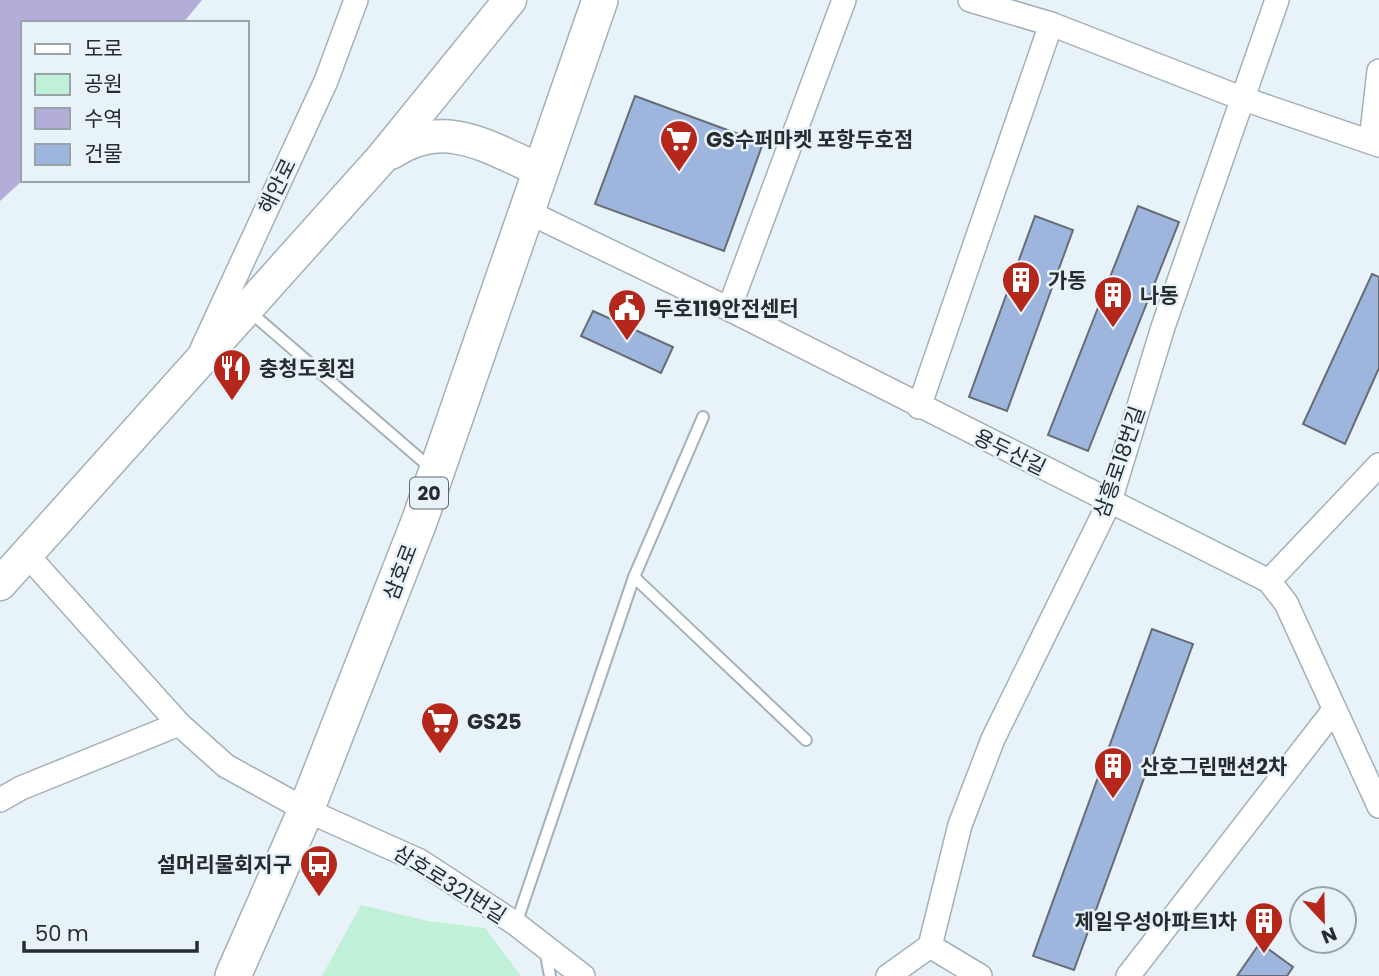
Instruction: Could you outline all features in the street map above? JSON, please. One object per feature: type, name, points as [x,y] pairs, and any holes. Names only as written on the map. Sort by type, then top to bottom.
[{"type":"main road","name":"삼호로","points":[[233,976],[306,810],[375,639],[600,0]]},
{"type":"street","name":"해안로","points":[[193,370],[326,81],[356,0]]},
{"type":"street","name":"해안로","points":[[0,584],[28,556],[381,159],[510,0]]},
{"type":"street","points":[[729,309],[844,0]]},
{"type":"street","points":[[970,0],[1051,24],[1241,98],[1375,143],[1379,71]]},
{"type":"street","name":"삼흥로18번길","points":[[930,946],[960,825],[993,739],[1110,501],[1163,327],[1277,0]]},
{"type":"street","points":[[919,407],[1051,24]]},
{"type":"street","points":[[381,159],[406,143],[437,134],[477,143],[540,170]]},
{"type":"street","name":"용두산길","points":[[526,211],[729,309],[1269,581],[1286,603],[1379,806]]},
{"type":"street","points":[[1269,581],[1379,465]]},
{"type":"street","name":"삼호로321번길","points":[[28,556],[179,724],[226,766],[306,810],[420,861],[516,924],[583,976]]},
{"type":"street","points":[[1128,976],[1334,710]]},
{"type":"street","points":[[0,800],[21,788],[179,724]]},
{"type":"street","points":[[888,976],[930,946],[980,976]]},
{"type":"lane","points":[[247,309],[436,472]]},
{"type":"lane","points":[[516,924],[634,577],[703,417]]},
{"type":"lane","points":[[634,577],[806,740]]},
{"type":"lane","points":[[544,946],[550,976]]},
{"type":"green space","points":[[361,905],[428,921],[485,928],[521,976],[322,976]]},
{"type":"water","points":[[0,0],[202,0],[185,21],[21,21],[21,182],[0,201]]},
{"type":"building","name":"GS수퍼마켓 포항두호점","points":[[635,96],[763,143],[724,251],[595,204]]},
{"type":"building","name":"나동","points":[[1138,206],[1179,222],[1088,451],[1048,435]]},
{"type":"building","name":"가동","points":[[1035,216],[1073,230],[1007,411],[969,397]]},
{"type":"building","points":[[1372,274],[1379,277],[1379,368],[1345,444],[1303,424]]},
{"type":"building","name":"두호119안전센터","points":[[593,311],[673,347],[661,373],[581,336]]},
{"type":"building","name":"산호그린맨션2차","points":[[1152,629],[1193,644],[1074,970],[1033,956]]},
{"type":"building","name":"제일우성아파트1차","points":[[1260,943],[1293,967],[1287,976],[1237,976]]},
{"type":"place","name":"GS수퍼마켓 포항두호점","points":[[679,173]]},
{"type":"place","name":"가동","points":[[1021,314]]},
{"type":"place","name":"나동","points":[[1113,329]]},
{"type":"place","name":"두호119안전센터","points":[[627,342]]},
{"type":"place","name":"충청도횟집","points":[[232,402]]},
{"type":"place","name":"GS25","points":[[440,755]]},
{"type":"place","name":"산호그린맨션2차","points":[[1113,800]]},
{"type":"place","name":"설머리물회지구","points":[[319,898]]},
{"type":"place","name":"제일우성아파트1차","points":[[1264,955]]}]
